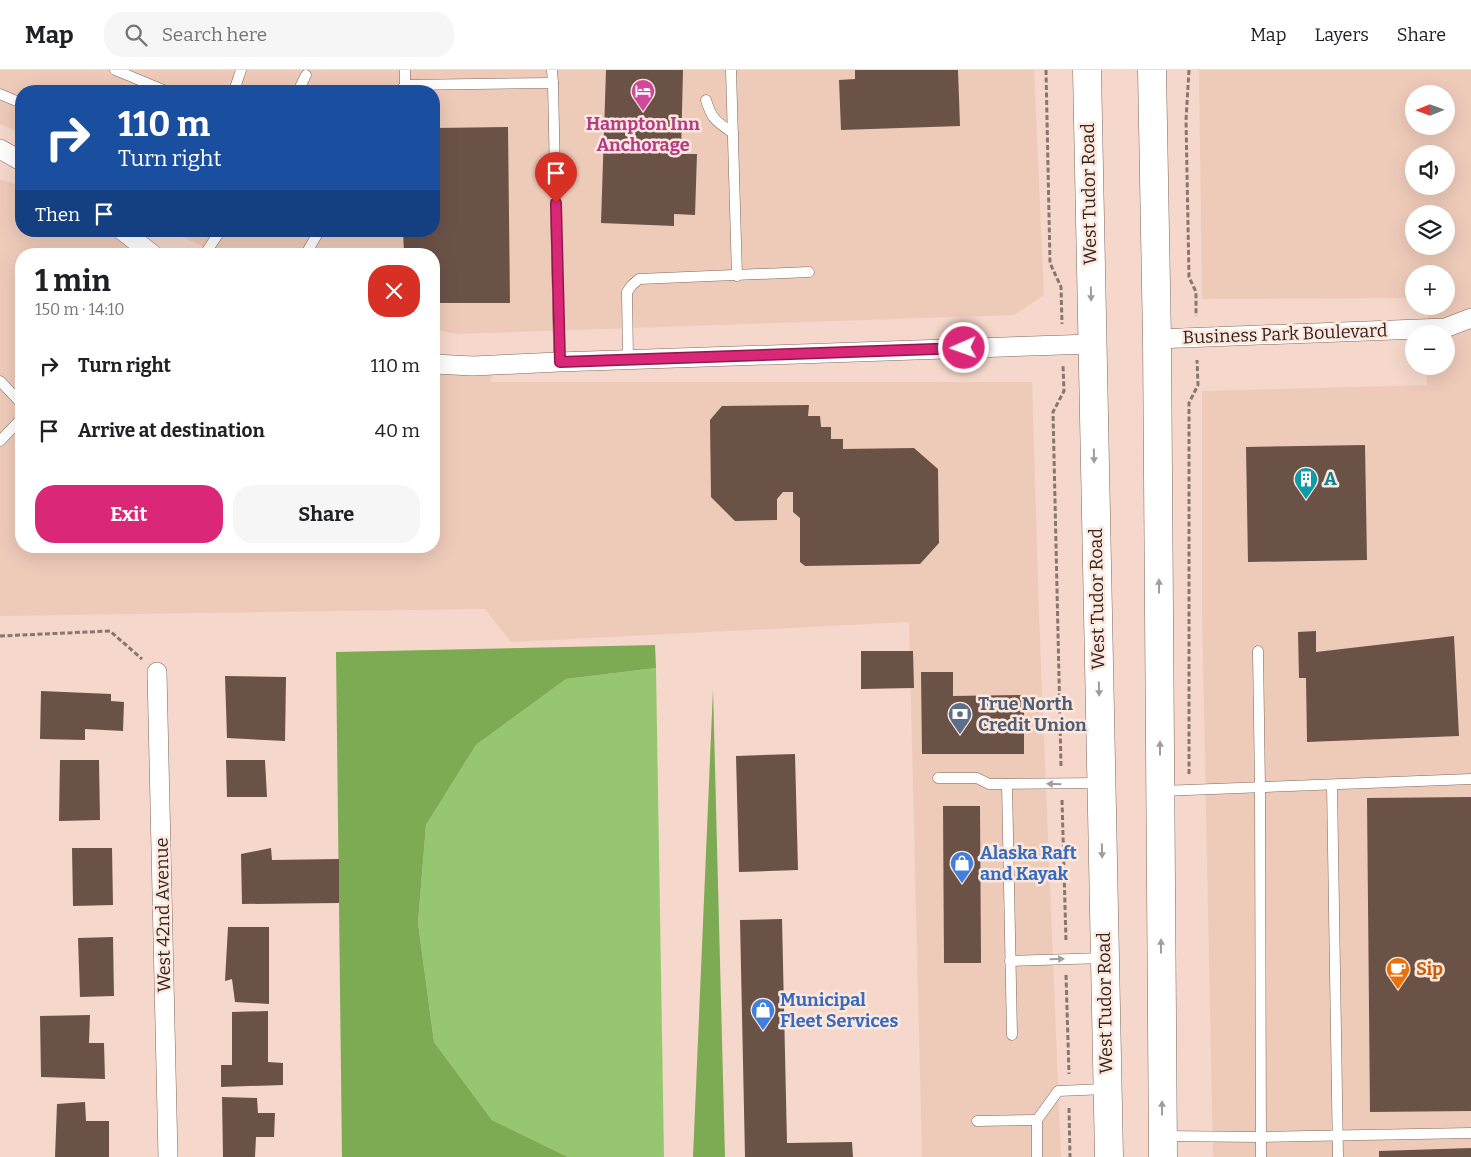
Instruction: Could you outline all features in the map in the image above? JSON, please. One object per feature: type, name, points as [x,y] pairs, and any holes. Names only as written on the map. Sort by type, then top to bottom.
[{"type":"main road","name":"West Tudor Road","points":[[1087,70],[1108,1157]]},
{"type":"main road","points":[[1152,70],[1157,339],[1163,1147]]},
{"type":"main road","points":[[1154,132],[1161,70]]},
{"type":"street","points":[[0,149],[15,157]]},
{"type":"street","points":[[130,237],[144,248]]},
{"type":"street","name":"Business Park Boulevard","points":[[1157,339],[1445,328],[1471,318]]},
{"type":"street","points":[[440,364],[473,366],[1092,344]]},
{"type":"street","name":"West 42nd Avenue","points":[[157,672],[168,1157]]},
{"type":"lane","points":[[114,70],[151,85]]},
{"type":"lane","points":[[236,85],[240,70]]},
{"type":"lane","points":[[402,85],[405,70]]},
{"type":"lane","points":[[552,70],[560,362]]},
{"type":"lane","points":[[731,70],[737,276]]},
{"type":"lane","points":[[301,85],[306,75]]},
{"type":"lane","points":[[440,87],[552,84]]},
{"type":"lane","points":[[0,94],[15,100]]},
{"type":"lane","points":[[706,100],[710,114],[717,122],[733,133]]},
{"type":"lane","points":[[209,248],[216,237]]},
{"type":"lane","points":[[309,248],[316,237]]},
{"type":"lane","points":[[628,360],[627,292],[639,279],[809,272]]},
{"type":"lane","points":[[0,381],[15,397]]},
{"type":"lane","points":[[0,442],[15,426]]},
{"type":"lane","points":[[1258,651],[1261,1157]]},
{"type":"lane","points":[[938,778],[977,778],[989,784],[1101,784]]},
{"type":"lane","points":[[1160,791],[1471,779]]},
{"type":"lane","points":[[1006,784],[1012,1035]]},
{"type":"lane","points":[[1332,785],[1338,1157]]},
{"type":"lane","points":[[1010,961],[1104,958]]},
{"type":"lane","points":[[1037,1157],[1036,1120],[1058,1091],[1107,1089]]},
{"type":"lane","points":[[977,1121],[1036,1120]]},
{"type":"lane","points":[[1163,1147],[1261,1137],[1471,1133]]},
{"type":"path","points":[[1046,70],[1050,262],[1061,287],[1062,313]]},
{"type":"path","points":[[1189,70],[1186,120],[1189,277],[1196,292],[1196,298]]},
{"type":"path","points":[[1189,790],[1189,403],[1198,385],[1198,375]]},
{"type":"path","points":[[0,636],[110,631],[157,672]]},
{"type":"shaded area","points":[[0,70],[1034,70],[1044,295],[1014,315],[457,334],[440,330],[440,248],[205,248],[184,237],[440,237],[440,85],[15,85],[15,130],[0,124]]},
{"type":"shaded area","points":[[1199,70],[1471,70],[1471,1157],[1213,1157],[1202,611],[1202,391],[1427,385],[1427,375],[1455,375],[1455,325],[1428,325],[1428,315],[1455,315],[1455,265],[1405,265],[1405,298],[1202,299]]},
{"type":"shaded area","points":[[0,179],[15,184],[15,237],[131,237],[144,248],[15,248],[15,553],[440,553],[440,358],[497,364],[490,382],[1032,382],[1039,616],[1061,1157],[922,1157],[909,622],[511,642],[485,609],[0,616]]},
{"type":"green space","points":[[655,645],[656,668],[566,679],[476,745],[426,825],[418,923],[434,1042],[492,1120],[568,1157],[342,1157],[336,652]]},
{"type":"green space","points":[[656,668],[664,1157],[568,1157],[492,1120],[434,1042],[418,923],[426,825],[476,745],[566,679]]},
{"type":"green space","points":[[713,689],[725,1157],[693,1157]]},
{"type":"building","name":"Hampton Inn Anchorage","points":[[606,70],[683,70],[681,154],[697,154],[695,215],[674,214],[674,226],[601,223]]},
{"type":"building","points":[[855,70],[958,70],[960,126],[841,130],[839,80],[855,79]]},
{"type":"building","points":[[508,127],[510,303],[440,303],[440,248],[404,248],[403,237],[440,237],[440,128]]},
{"type":"building","points":[[809,405],[808,416],[820,416],[821,427],[831,427],[831,439],[843,439],[843,449],[914,448],[938,469],[939,543],[920,564],[805,566],[800,562],[800,518],[793,512],[793,492],[783,492],[777,499],[777,520],[735,521],[711,497],[710,420],[722,406]]},
{"type":"building","name":"A","points":[[1365,445],[1367,560],[1248,562],[1246,447]]},
{"type":"building","points":[[1316,631],[1316,652],[1454,636],[1459,736],[1307,742],[1306,678],[1299,678],[1298,632]]},
{"type":"building","points":[[861,651],[913,651],[914,688],[861,689]]},
{"type":"building","points":[[921,672],[953,672],[953,696],[1024,695],[1024,754],[922,754]]},
{"type":"building","points":[[225,676],[286,677],[285,741],[227,738]]},
{"type":"building","points":[[41,691],[111,694],[111,701],[124,702],[123,731],[85,729],[85,740],[40,739]]},
{"type":"building","points":[[795,754],[798,870],[739,872],[736,756]]},
{"type":"building","points":[[60,760],[99,760],[100,820],[59,821]]},
{"type":"building","points":[[226,760],[265,760],[267,797],[227,797]]},
{"type":"building","points":[[1471,797],[1471,1111],[1370,1112],[1367,798]]},
{"type":"building","name":"Alaska Raft and Kayak","points":[[943,806],[980,806],[981,963],[944,963]]},
{"type":"building","points":[[72,848],[112,848],[113,905],[73,906]]},
{"type":"building","points":[[271,848],[272,860],[339,859],[339,903],[242,904],[241,854]]},
{"type":"building","name":"Municipal Fleet Services","points":[[782,919],[787,1143],[852,1142],[853,1157],[745,1157],[740,920]]},
{"type":"building","points":[[228,927],[269,927],[269,1004],[235,1002],[232,979],[225,981]]},
{"type":"building","points":[[113,937],[114,996],[80,997],[78,938]]},
{"type":"building","points":[[268,1011],[268,1062],[283,1063],[283,1085],[221,1087],[221,1065],[232,1065],[232,1012]]},
{"type":"building","points":[[90,1015],[89,1043],[104,1043],[105,1079],[41,1077],[40,1016]]},
{"type":"building","points":[[222,1097],[257,1098],[258,1113],[275,1113],[274,1137],[256,1137],[255,1157],[223,1157]]},
{"type":"building","points":[[85,1102],[86,1121],[109,1121],[109,1157],[55,1157],[57,1104]]},
{"type":"building","points":[[1471,1148],[1471,1157],[1379,1157],[1379,1151]]},
{"type":"place","name":"Hampton Inn Anchorage","points":[[643,112]]},
{"type":"place","name":"A","points":[[1306,500]]},
{"type":"place","name":"True North Credit Union","points":[[960,735]]},
{"type":"place","name":"Alaska Raft and Kayak","points":[[962,884]]},
{"type":"place","name":"Sip","points":[[1398,990]]},
{"type":"place","name":"Municipal Fleet Services","points":[[763,1031]]},
{"type":"route","points":[[556,203],[560,362],[964,348]]}]
